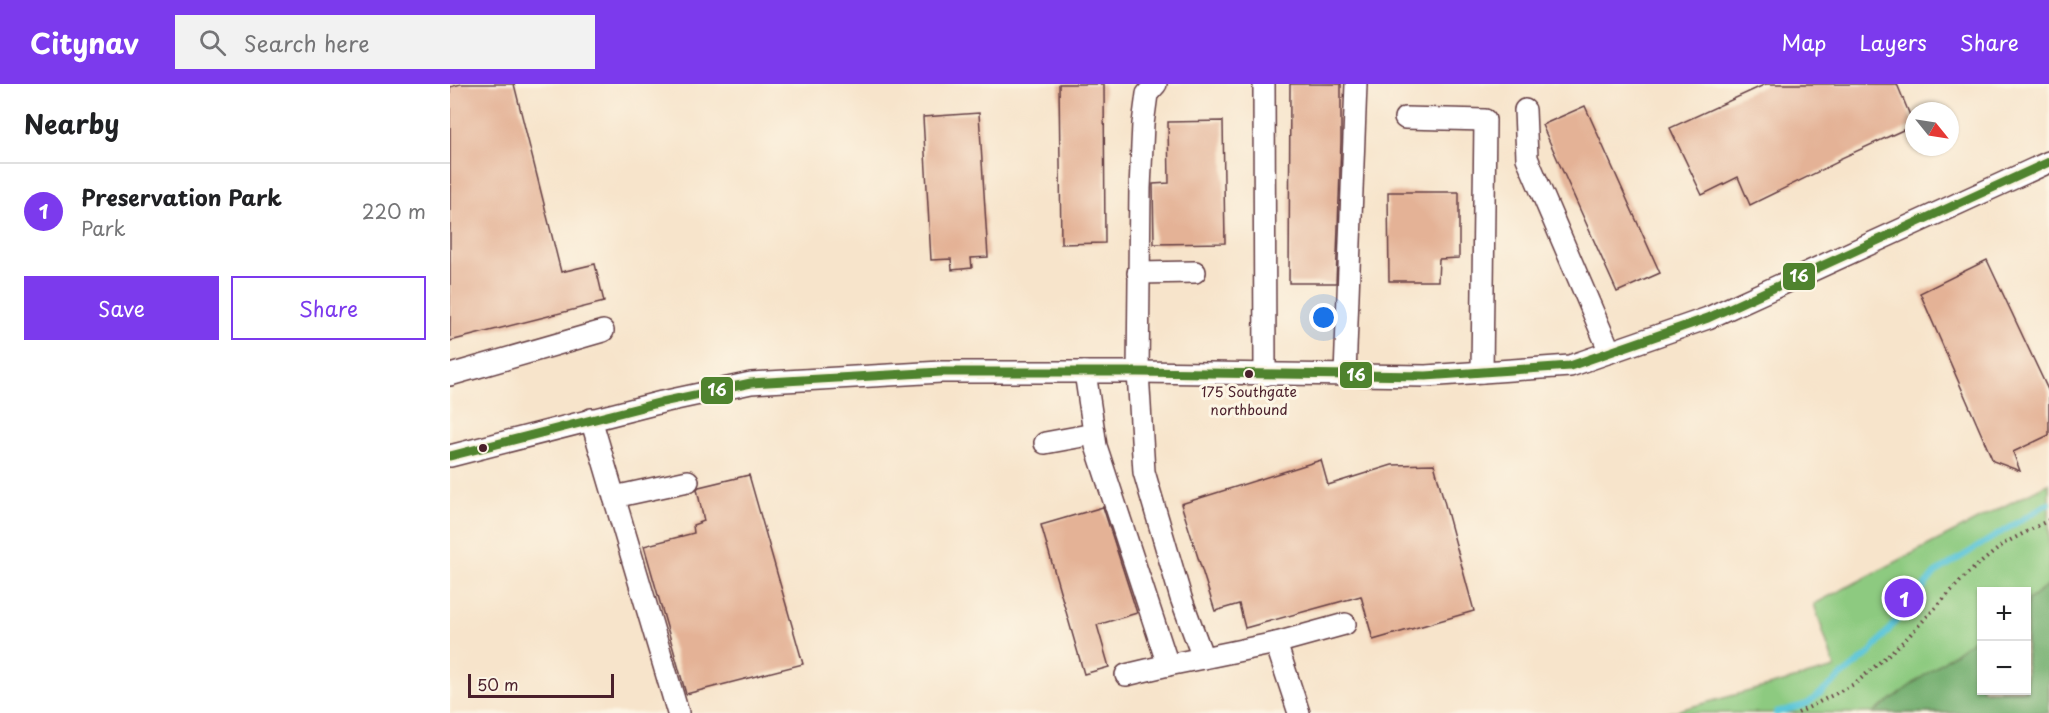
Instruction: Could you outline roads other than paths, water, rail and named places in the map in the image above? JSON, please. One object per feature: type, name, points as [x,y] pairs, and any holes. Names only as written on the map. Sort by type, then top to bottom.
[{"type":"street","points":[[1156,84],[1147,94],[1143,124],[1138,273],[1138,372],[1144,472],[1181,598],[1203,658]]},
{"type":"street","points":[[1264,84],[1265,375]]},
{"type":"street","points":[[1345,375],[1356,84]]},
{"type":"street","points":[[1526,110],[1527,158],[1610,352]]},
{"type":"street","points":[[1405,118],[1485,120],[1482,372]]},
{"type":"street","points":[[450,456],[662,402],[751,383],[941,372],[1426,376],[1570,366],[1708,318],[2049,162]]},
{"type":"street","points":[[1138,273],[1195,272]]},
{"type":"street","points":[[450,375],[603,331]]},
{"type":"street","points":[[1085,372],[1096,446],[1168,665]]},
{"type":"street","points":[[591,420],[678,713]]},
{"type":"street","points":[[1045,443],[1094,434]]},
{"type":"street","points":[[614,497],[688,481]]},
{"type":"street","points":[[1126,675],[1276,643],[1345,624]]},
{"type":"street","points":[[1276,643],[1299,713]]},
{"type":"waterway","points":[[1776,713],[1807,704],[1870,653],[1935,573],[2049,503]]},
{"type":"place","name":"175 Southgate northbound","points":[[1249,374]]},
{"type":"place","name":"Preservation Park","points":[[1904,598]]}]
